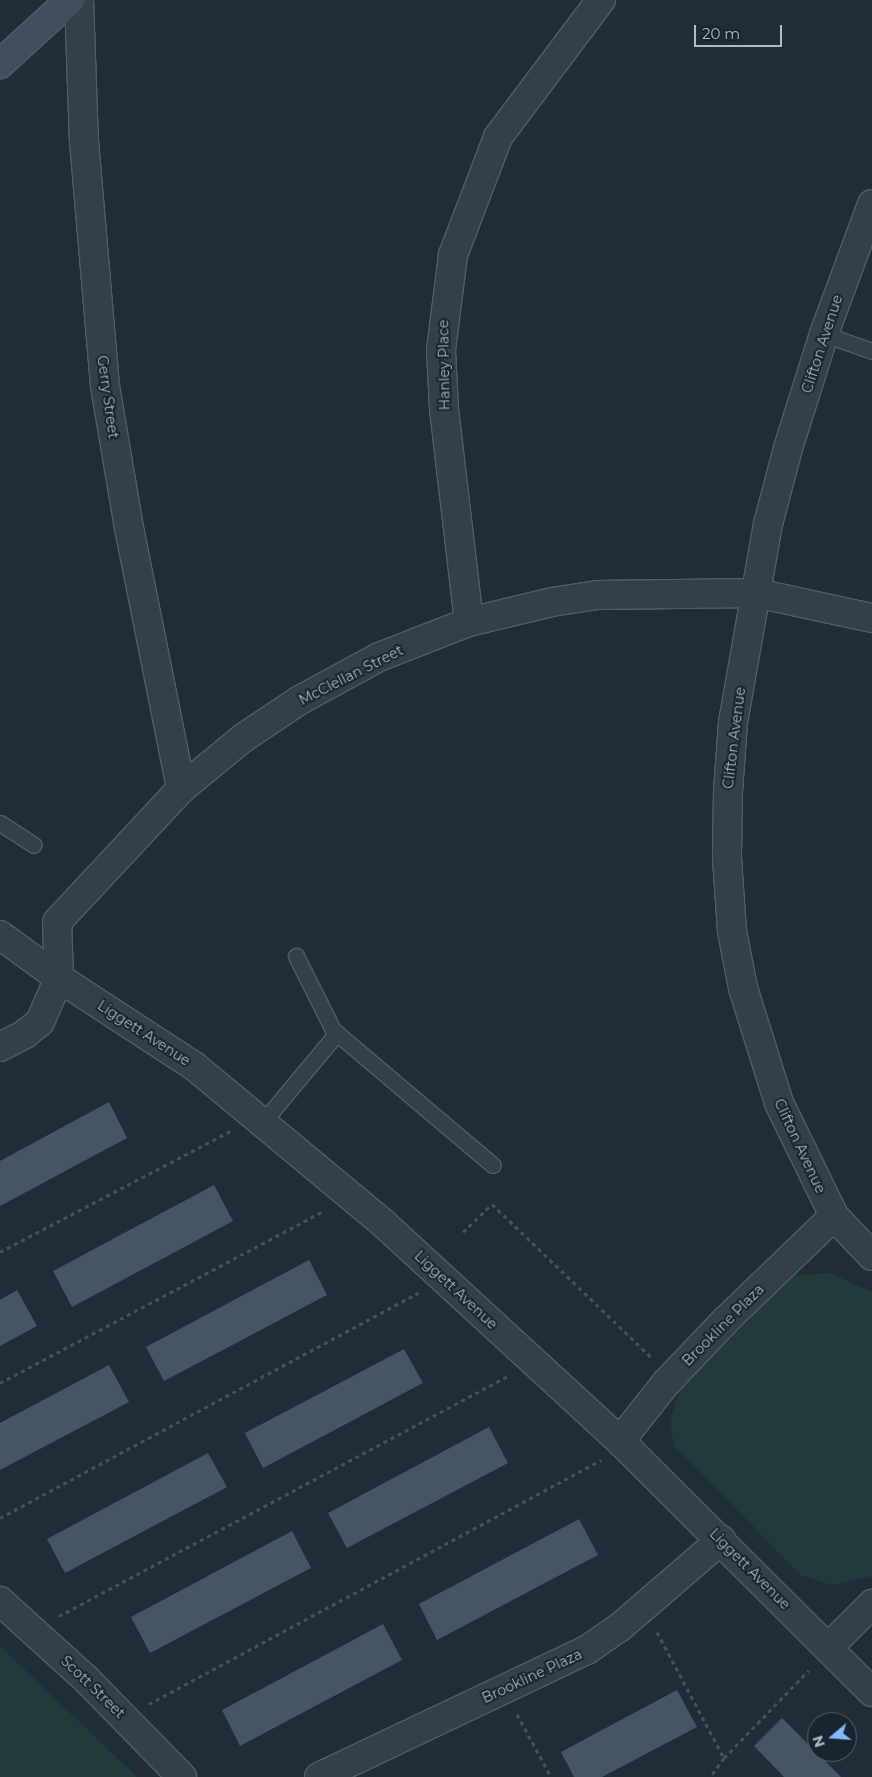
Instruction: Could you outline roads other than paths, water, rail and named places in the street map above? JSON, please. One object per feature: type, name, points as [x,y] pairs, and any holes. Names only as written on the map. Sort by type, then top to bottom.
[{"type":"street","points":[[0,64],[70,0]]},
{"type":"street","name":"Gerry Street","points":[[79,0],[84,141],[105,386],[129,528],[181,789]]},
{"type":"street","name":"Hanley Place","points":[[469,622],[444,408],[442,360],[444,305],[453,255],[498,138],[601,0]]},
{"type":"street","name":"Clifton Avenue","points":[[872,204],[824,334],[786,457],[768,524],[734,722],[728,791],[727,858],[732,931],[757,1041],[779,1103],[834,1216],[872,1256]]},
{"type":"street","name":"McClellan Street","points":[[0,1047],[25,1034],[40,1022],[59,978],[57,922],[181,789],[243,738],[328,683],[379,658],[469,622],[552,602],[597,595],[756,593],[872,618]]},
{"type":"street","name":"Liggett Avenue","points":[[0,935],[59,978],[194,1066],[351,1196],[623,1444],[829,1647],[872,1692]]},
{"type":"street","name":"Brookline Plaza","points":[[623,1444],[666,1383],[726,1320],[834,1216]]},
{"type":"street","name":"Brookline Plaza","points":[[319,1777],[587,1650],[644,1606],[721,1540]]},
{"type":"street","name":"Scott Street","points":[[0,1600],[124,1717],[182,1777]]},
{"type":"street","points":[[829,1647],[872,1604]]},
{"type":"lane","points":[[824,334],[872,351]]},
{"type":"lane","points":[[0,823],[34,845]]},
{"type":"lane","points":[[296,956],[318,1005],[337,1034],[493,1165]]},
{"type":"lane","points":[[259,1120],[337,1034]]}]
